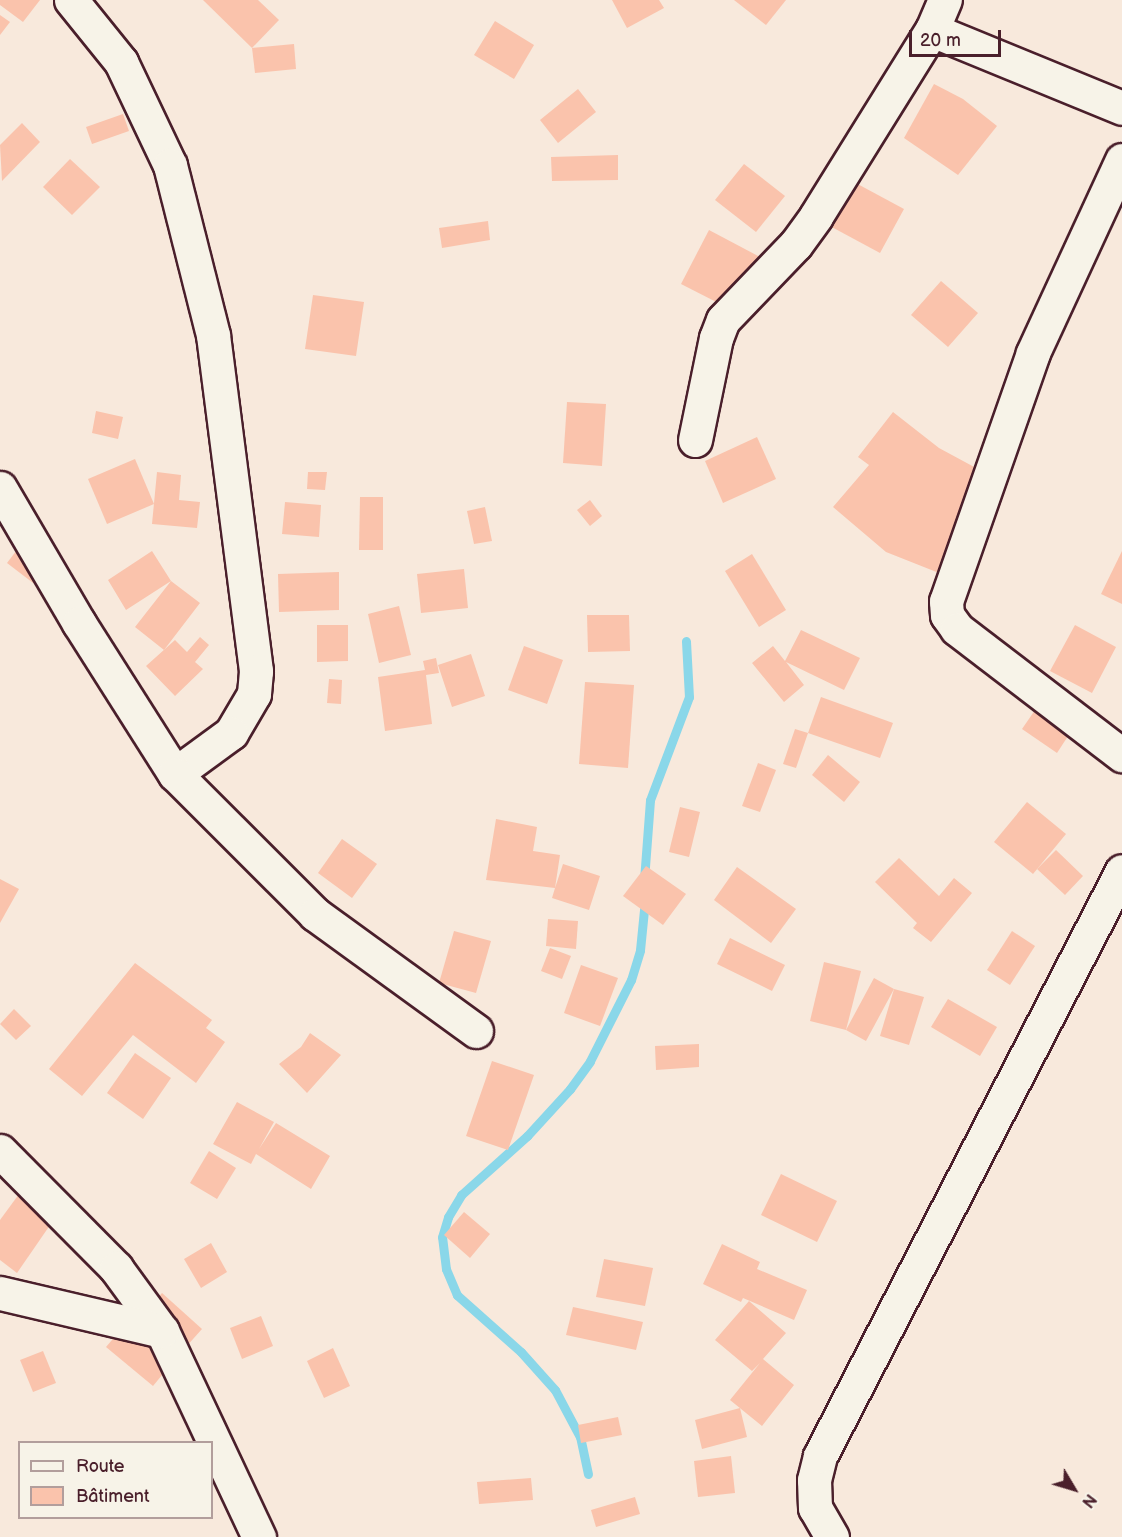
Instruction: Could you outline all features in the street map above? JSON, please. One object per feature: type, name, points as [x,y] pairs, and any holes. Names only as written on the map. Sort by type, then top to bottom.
[{"type":"street","points":[[71,0],[121,62],[170,165],[213,335],[255,682],[245,714],[231,733],[175,774]]},
{"type":"street","points":[[695,440],[716,338],[723,320],[795,244],[816,216],[932,30],[945,0]]},
{"type":"street","points":[[932,30],[1122,108]]},
{"type":"street","points":[[1122,160],[1033,353],[946,601],[947,615],[957,629],[1122,755]]},
{"type":"street","points":[[0,488],[79,623],[175,774],[315,914],[476,1031]]},
{"type":"street","points":[[832,1537],[816,1508],[814,1480],[820,1456],[1122,871]]},
{"type":"street","points":[[0,1151],[116,1268],[162,1331],[259,1537]]},
{"type":"street","points":[[0,1293],[162,1331]]},
{"type":"building","points":[[0,0],[40,0],[23,22],[0,5]]},
{"type":"building","points":[[203,0],[258,0],[279,20],[252,48]]},
{"type":"building","points":[[612,0],[659,0],[664,8],[627,28]]},
{"type":"building","points":[[734,0],[786,0],[766,25]]},
{"type":"building","points":[[0,15],[10,22],[0,35]]},
{"type":"building","points":[[495,21],[534,45],[514,79],[474,55]]},
{"type":"building","points":[[294,44],[296,69],[255,73],[252,48]]},
{"type":"building","points":[[934,84],[963,99],[997,126],[958,175],[904,138]]},
{"type":"building","points":[[578,89],[596,112],[558,143],[540,120]]},
{"type":"building","points":[[123,114],[129,131],[92,144],[86,127]]},
{"type":"building","points":[[22,123],[40,142],[2,181],[0,145]]},
{"type":"building","points":[[618,155],[618,180],[552,181],[551,157]]},
{"type":"building","points":[[70,159],[100,187],[72,215],[43,187]]},
{"type":"building","points":[[744,164],[785,196],[756,232],[715,200]]},
{"type":"building","points":[[839,174],[904,209],[880,253],[815,218]]},
{"type":"building","points":[[488,221],[490,240],[442,248],[439,228]]},
{"type":"building","points":[[709,230],[760,257],[732,310],[681,284]]},
{"type":"building","points":[[941,281],[978,313],[948,347],[911,315]]},
{"type":"building","points":[[313,295],[364,302],[356,356],[305,349]]},
{"type":"building","points":[[567,402],[606,404],[602,466],[563,463]]},
{"type":"building","points":[[96,411],[123,417],[118,439],[92,433]]},
{"type":"building","points":[[893,412],[939,448],[989,475],[939,573],[886,552],[833,507],[869,465],[858,457]]},
{"type":"building","points":[[757,437],[776,479],[723,503],[705,461]]},
{"type":"building","points":[[135,459],[154,504],[107,524],[88,479]]},
{"type":"building","points":[[157,472],[181,475],[179,500],[200,502],[197,528],[152,524]]},
{"type":"building","points":[[308,472],[327,472],[325,490],[307,489]]},
{"type":"building","points":[[360,497],[383,497],[383,550],[359,550]]},
{"type":"building","points":[[590,500],[602,516],[590,526],[577,510]]},
{"type":"building","points":[[285,502],[321,505],[319,537],[282,534]]},
{"type":"building","points":[[485,507],[492,541],[474,544],[467,511]]},
{"type":"building","points":[[29,534],[63,560],[41,589],[7,563]]},
{"type":"building","points":[[152,551],[171,581],[126,610],[108,580]]},
{"type":"building","points":[[1122,551],[1122,604],[1101,594]]},
{"type":"building","points":[[752,554],[786,610],[759,627],[725,571]]},
{"type":"building","points":[[464,569],[468,608],[421,613],[417,574]]},
{"type":"building","points":[[339,572],[339,610],[279,612],[278,574]]},
{"type":"building","points":[[171,581],[200,603],[164,650],[135,627]]},
{"type":"building","points":[[399,606],[411,655],[379,663],[368,614]]},
{"type":"building","points":[[587,615],[629,615],[630,651],[588,652]]},
{"type":"building","points":[[317,625],[348,625],[348,661],[317,662]]},
{"type":"building","points":[[1075,625],[1116,647],[1092,693],[1050,671]]},
{"type":"building","points":[[801,630],[860,658],[844,690],[786,662],[804,685],[784,702],[752,663],[773,646],[785,661]]},
{"type":"building","points":[[200,637],[209,645],[195,662],[203,669],[175,696],[146,666],[175,640],[187,652]]},
{"type":"building","points":[[524,646],[563,660],[547,704],[508,690]]},
{"type":"building","points":[[471,654],[485,696],[452,707],[438,665]]},
{"type":"building","points":[[436,658],[439,673],[426,675],[432,724],[385,731],[378,677],[425,670],[423,661]]},
{"type":"building","points":[[329,679],[342,680],[341,704],[327,703]]},
{"type":"building","points":[[585,682],[634,685],[628,768],[579,764]]},
{"type":"building","points":[[1053,684],[1087,707],[1057,753],[1022,729]]},
{"type":"building","points":[[821,697],[893,723],[880,758],[808,733]]},
{"type":"building","points":[[795,729],[808,733],[796,768],[783,764]]},
{"type":"building","points":[[828,755],[860,782],[844,802],[812,775]]},
{"type":"building","points":[[758,763],[776,770],[760,812],[742,806]]},
{"type":"building","points":[[1027,802],[1066,834],[1033,874],[994,842]]},
{"type":"building","points":[[680,807],[700,812],[689,857],[669,852]]},
{"type":"building","points":[[496,819],[537,827],[533,851],[560,855],[555,888],[486,880]]},
{"type":"building","points":[[342,839],[377,864],[352,898],[318,873]]},
{"type":"building","points":[[1056,850],[1083,876],[1065,895],[1037,869]]},
{"type":"building","points":[[899,858],[939,896],[954,878],[972,893],[931,942],[913,928],[917,923],[875,882]]},
{"type":"building","points":[[563,864],[600,876],[589,910],[552,898]]},
{"type":"building","points":[[646,866],[686,894],[663,925],[623,896]]},
{"type":"building","points":[[737,867],[796,909],[771,943],[714,900]]},
{"type":"building","points":[[0,879],[19,889],[0,923]]},
{"type":"building","points":[[548,919],[578,921],[576,949],[546,946]]},
{"type":"building","points":[[454,931],[491,941],[476,993],[439,983]]},
{"type":"building","points":[[1012,931],[1035,946],[1010,985],[987,970]]},
{"type":"building","points":[[730,938],[785,965],[772,991],[717,964]]},
{"type":"building","points":[[550,948],[571,956],[562,979],[541,971]]},
{"type":"building","points":[[824,962],[861,971],[846,1030],[810,1021]]},
{"type":"building","points":[[135,963],[212,1020],[206,1028],[225,1042],[196,1083],[133,1035],[82,1096],[49,1069]]},
{"type":"building","points":[[581,965],[618,978],[600,1026],[564,1013]]},
{"type":"building","points":[[874,978],[894,989],[866,1041],[846,1030]]},
{"type":"building","points":[[894,989],[924,997],[909,1045],[880,1036]]},
{"type":"building","points":[[948,999],[997,1027],[980,1056],[931,1027]]},
{"type":"building","points":[[14,1009],[31,1026],[16,1040],[0,1024]]},
{"type":"building","points":[[310,1033],[341,1055],[307,1093],[279,1064],[301,1047]]},
{"type":"building","points":[[699,1044],[699,1067],[656,1070],[655,1046]]},
{"type":"building","points":[[135,1053],[171,1078],[143,1119],[107,1093]]},
{"type":"building","points":[[492,1061],[534,1075],[508,1150],[466,1136]]},
{"type":"building","points":[[237,1102],[274,1122],[259,1149],[276,1123],[330,1156],[311,1189],[256,1154],[251,1164],[213,1144]]},
{"type":"building","points":[[209,1151],[236,1168],[217,1199],[190,1183]]},
{"type":"building","points":[[781,1174],[837,1201],[817,1242],[761,1215]]},
{"type":"building","points":[[22,1190],[57,1215],[17,1273],[0,1260],[0,1220]]},
{"type":"building","points":[[464,1212],[490,1234],[470,1258],[444,1235]]},
{"type":"building","points":[[211,1243],[227,1272],[201,1288],[184,1259]]},
{"type":"building","points":[[722,1244],[760,1262],[757,1269],[807,1290],[794,1320],[743,1298],[741,1302],[703,1284]]},
{"type":"building","points":[[604,1259],[653,1268],[645,1306],[596,1297]]},
{"type":"building","points":[[162,1293],[202,1329],[185,1348],[145,1313]]},
{"type":"building","points":[[749,1301],[786,1333],[763,1359],[794,1385],[762,1426],[730,1400],[760,1363],[752,1371],[715,1340]]},
{"type":"building","points":[[573,1307],[643,1322],[636,1350],[566,1335]]},
{"type":"building","points":[[135,1313],[181,1352],[153,1386],[106,1347]]},
{"type":"building","points":[[261,1316],[273,1346],[242,1359],[230,1328]]},
{"type":"building","points":[[333,1348],[350,1386],[324,1398],[307,1361]]},
{"type":"building","points":[[43,1351],[56,1383],[33,1392],[20,1360]]},
{"type":"building","points":[[740,1408],[747,1437],[702,1449],[695,1420]]},
{"type":"building","points":[[618,1417],[622,1435],[581,1443],[578,1425]]},
{"type":"building","points":[[731,1456],[735,1493],[698,1497],[694,1461]]},
{"type":"building","points":[[531,1478],[533,1500],[479,1504],[477,1482]]},
{"type":"building","points":[[635,1497],[640,1514],[596,1527],[591,1510]]},
{"type":"waterway","points":[[644,880],[650,800],[689,697],[686,641]]},
{"type":"waterway","points":[[588,1474],[580,1437],[555,1390],[521,1352],[457,1295],[446,1269],[442,1237],[448,1217],[461,1195],[527,1136],[570,1089],[590,1061],[631,980],[640,950],[645,900]]}]
